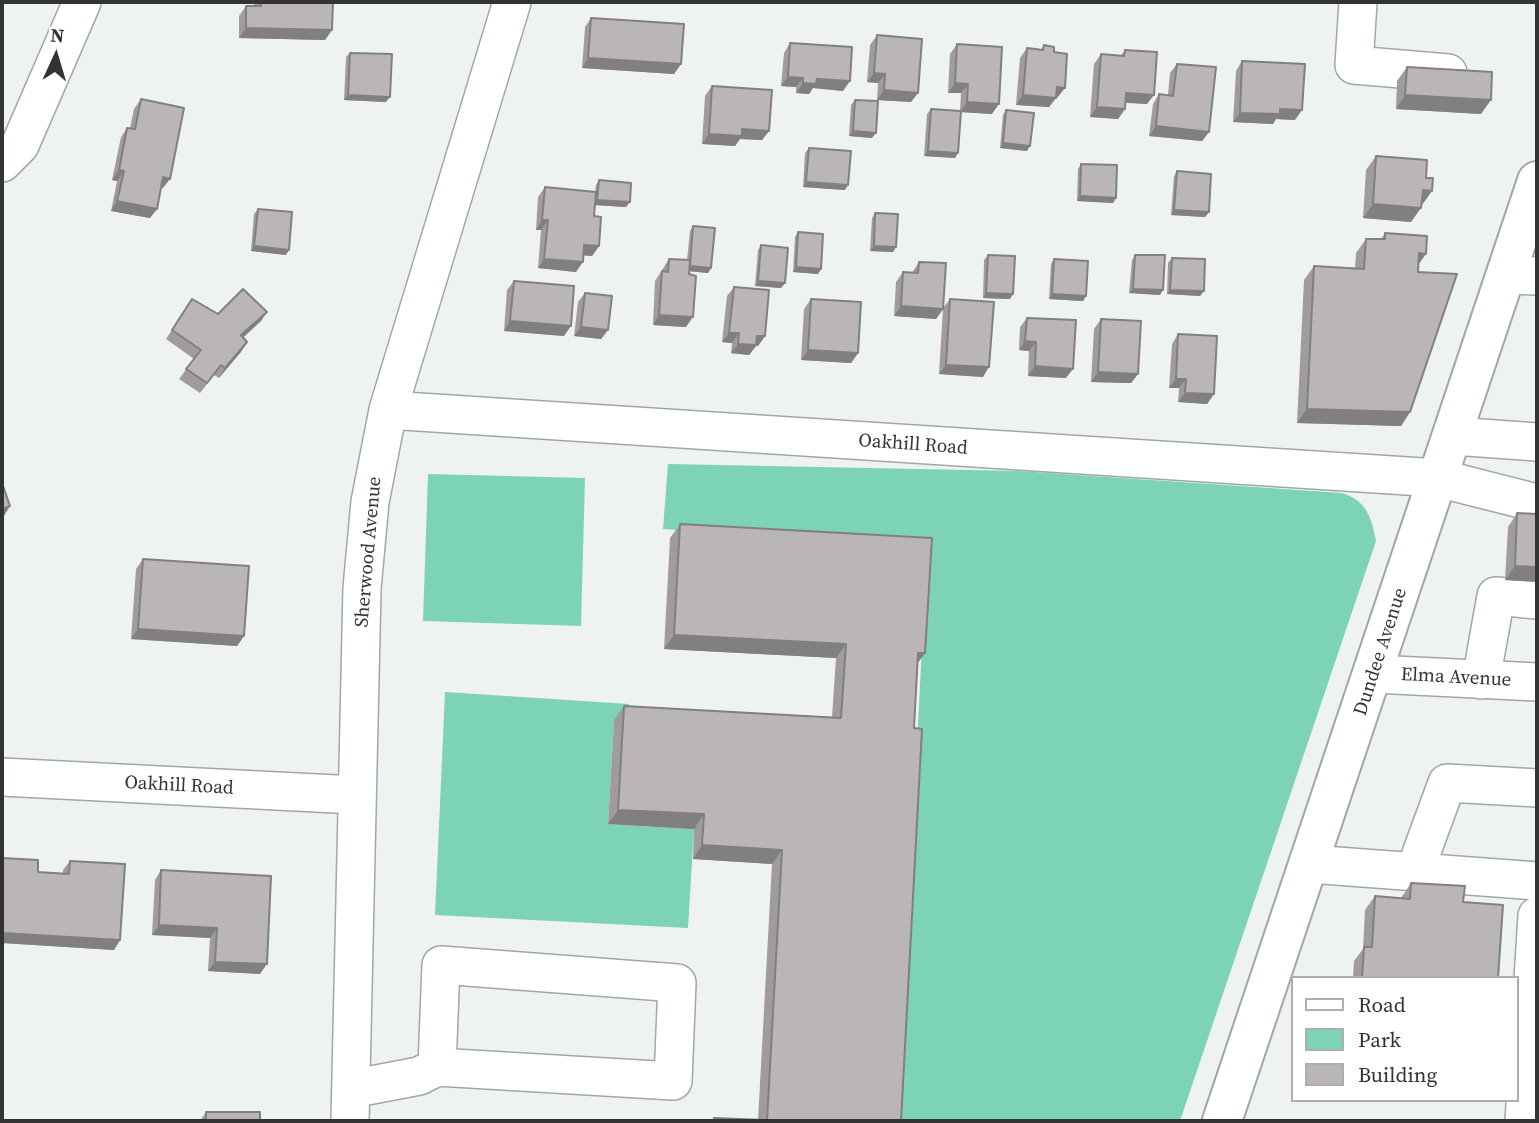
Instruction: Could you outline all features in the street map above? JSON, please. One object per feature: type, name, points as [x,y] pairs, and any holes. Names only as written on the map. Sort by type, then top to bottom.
[{"type":"main road","name":"Dundee Avenue","points":[[1222,1121],[1438,478],[1453,436],[1522,275],[1537,181]]},
{"type":"street","points":[[11,154],[82,2]]},
{"type":"street","name":"Sherwood Avenue","points":[[350,1105],[356,795],[367,526],[388,410],[512,2]]},
{"type":"street","points":[[1358,2],[1354,65],[1448,72]]},
{"type":"street","name":"Oakhill Road","points":[[388,410],[1438,478],[1537,503]]},
{"type":"street","points":[[1453,436],[1537,442]]},
{"type":"street","points":[[1481,680],[1496,596],[1537,600]]},
{"type":"street","name":"Elma Avenue","points":[[1374,674],[1537,682]]},
{"type":"street","name":"Oakhill Road","points":[[2,777],[356,795]]},
{"type":"street","points":[[1414,873],[1447,783],[1537,788]]},
{"type":"street","points":[[1310,864],[1537,881]]},
{"type":"street","points":[[1524,1121],[1537,916]]},
{"type":"street","points":[[350,1105],[437,1067],[673,1081],[677,983],[441,965],[437,1067]]},
{"type":"green space","points":[[668,464],[1019,471],[1342,493],[1362,505],[1370,518],[1376,541],[1180,1121],[898,1121],[927,546],[663,529]]},
{"type":"green space","points":[[428,474],[585,478],[581,626],[423,621]]},
{"type":"green space","points":[[445,692],[629,704],[629,721],[614,721],[608,824],[694,829],[688,928],[435,915]]},
{"type":"building","points":[[261,2],[333,2],[332,30],[246,28],[246,6],[261,6]]},
{"type":"building","points":[[591,18],[684,24],[681,64],[588,58]]},
{"type":"building","points":[[877,35],[922,39],[918,93],[884,90],[885,74],[874,73]]},
{"type":"building","points":[[790,43],[852,47],[850,81],[817,79],[816,84],[803,83],[803,78],[788,77]]},
{"type":"building","points":[[957,44],[1002,47],[999,104],[967,102],[968,84],[955,83]]},
{"type":"building","points":[[1044,45],[1054,47],[1054,52],[1067,54],[1065,88],[1057,87],[1056,98],[1023,95],[1027,48],[1043,50]]},
{"type":"building","points":[[1125,50],[1157,52],[1154,95],[1126,93],[1125,109],[1097,107],[1101,54],[1124,56]]},
{"type":"building","points":[[350,53],[392,54],[390,97],[348,95]]},
{"type":"building","points":[[1242,61],[1305,64],[1302,110],[1280,109],[1280,114],[1240,113]]},
{"type":"building","points":[[1177,64],[1216,67],[1209,132],[1156,126],[1159,94],[1173,96]]},
{"type":"building","points":[[1407,67],[1492,72],[1491,100],[1405,95]]},
{"type":"building","points":[[712,86],[772,90],[769,131],[742,129],[742,136],[709,134]]},
{"type":"building","points":[[141,99],[184,108],[170,179],[163,177],[157,209],[117,201],[124,171],[119,170],[127,128],[135,129]]},
{"type":"building","points":[[855,100],[878,101],[876,133],[853,131]]},
{"type":"building","points":[[931,109],[961,111],[958,153],[928,151]]},
{"type":"building","points":[[1006,110],[1034,113],[1030,146],[1003,143]]},
{"type":"building","points":[[809,148],[851,151],[848,185],[806,182]]},
{"type":"building","points":[[1376,156],[1427,160],[1426,178],[1433,178],[1432,191],[1423,190],[1421,208],[1373,204]]},
{"type":"building","points":[[1081,164],[1117,165],[1116,198],[1080,196]]},
{"type":"building","points":[[1177,171],[1211,174],[1209,212],[1174,210]]},
{"type":"building","points":[[599,180],[631,183],[630,202],[597,200]]},
{"type":"building","points":[[545,187],[596,192],[594,216],[601,217],[599,246],[584,245],[583,262],[544,259],[548,220],[542,220]]},
{"type":"building","points":[[258,209],[292,212],[289,250],[254,246]]},
{"type":"building","points":[[875,213],[898,214],[896,247],[874,246]]},
{"type":"building","points":[[693,226],[715,228],[711,268],[690,266]]},
{"type":"building","points":[[798,232],[823,234],[821,269],[796,267]]},
{"type":"building","points":[[1385,233],[1427,236],[1426,254],[1419,253],[1418,272],[1457,274],[1410,412],[1307,409],[1314,266],[1364,269],[1366,239],[1385,239]]},
{"type":"building","points":[[761,245],[788,248],[785,283],[758,281]]},
{"type":"building","points":[[988,255],[1015,256],[1013,294],[986,293]]},
{"type":"building","points":[[1135,255],[1165,255],[1163,290],[1133,289]]},
{"type":"building","points":[[1172,258],[1205,259],[1204,291],[1170,290]]},
{"type":"building","points":[[669,259],[690,260],[689,274],[696,276],[693,317],[659,315],[662,271],[668,272]]},
{"type":"building","points":[[1054,259],[1088,261],[1086,296],[1052,294]]},
{"type":"building","points":[[919,262],[946,263],[943,309],[901,306],[903,272],[918,273]]},
{"type":"building","points":[[514,281],[574,286],[571,326],[510,321]]},
{"type":"building","points":[[734,287],[769,290],[765,336],[757,336],[756,345],[738,344],[739,333],[729,333]]},
{"type":"building","points":[[243,289],[267,312],[241,335],[247,342],[225,368],[221,365],[207,383],[186,369],[201,350],[172,330],[192,299],[218,314]]},
{"type":"building","points":[[585,293],[612,296],[608,330],[581,327]]},
{"type":"building","points":[[811,299],[861,302],[858,353],[808,350]]},
{"type":"building","points":[[950,299],[994,302],[989,367],[946,365]]},
{"type":"building","points":[[1027,318],[1076,320],[1073,369],[1035,366],[1036,342],[1025,341]]},
{"type":"building","points":[[1101,319],[1141,321],[1138,374],[1098,372]]},
{"type":"building","points":[[1178,334],[1217,336],[1214,394],[1185,393],[1186,379],[1176,379]]},
{"type":"building","points":[[2,483],[10,506],[2,509]]},
{"type":"building","points":[[1517,513],[1537,514],[1537,567],[1515,566]]},
{"type":"building","points":[[680,524],[932,538],[925,653],[918,653],[914,728],[922,729],[901,1121],[767,1121],[782,850],[702,845],[704,814],[618,810],[624,706],[841,718],[846,644],[674,635]]},
{"type":"building","points":[[143,559],[249,566],[244,636],[138,629]]},
{"type":"building","points":[[2,858],[38,860],[38,872],[69,874],[70,861],[125,864],[120,940],[2,933]]},
{"type":"building","points":[[161,870],[271,876],[267,964],[215,962],[217,928],[159,925]]},
{"type":"building","points":[[1411,883],[1465,886],[1463,902],[1503,905],[1498,976],[1362,976],[1364,947],[1372,947],[1375,896],[1410,899]]},
{"type":"building","points":[[206,1112],[260,1112],[260,1121],[206,1121]]},
{"type":"building","points":[[714,1118],[764,1120],[764,1121],[714,1121]]}]
